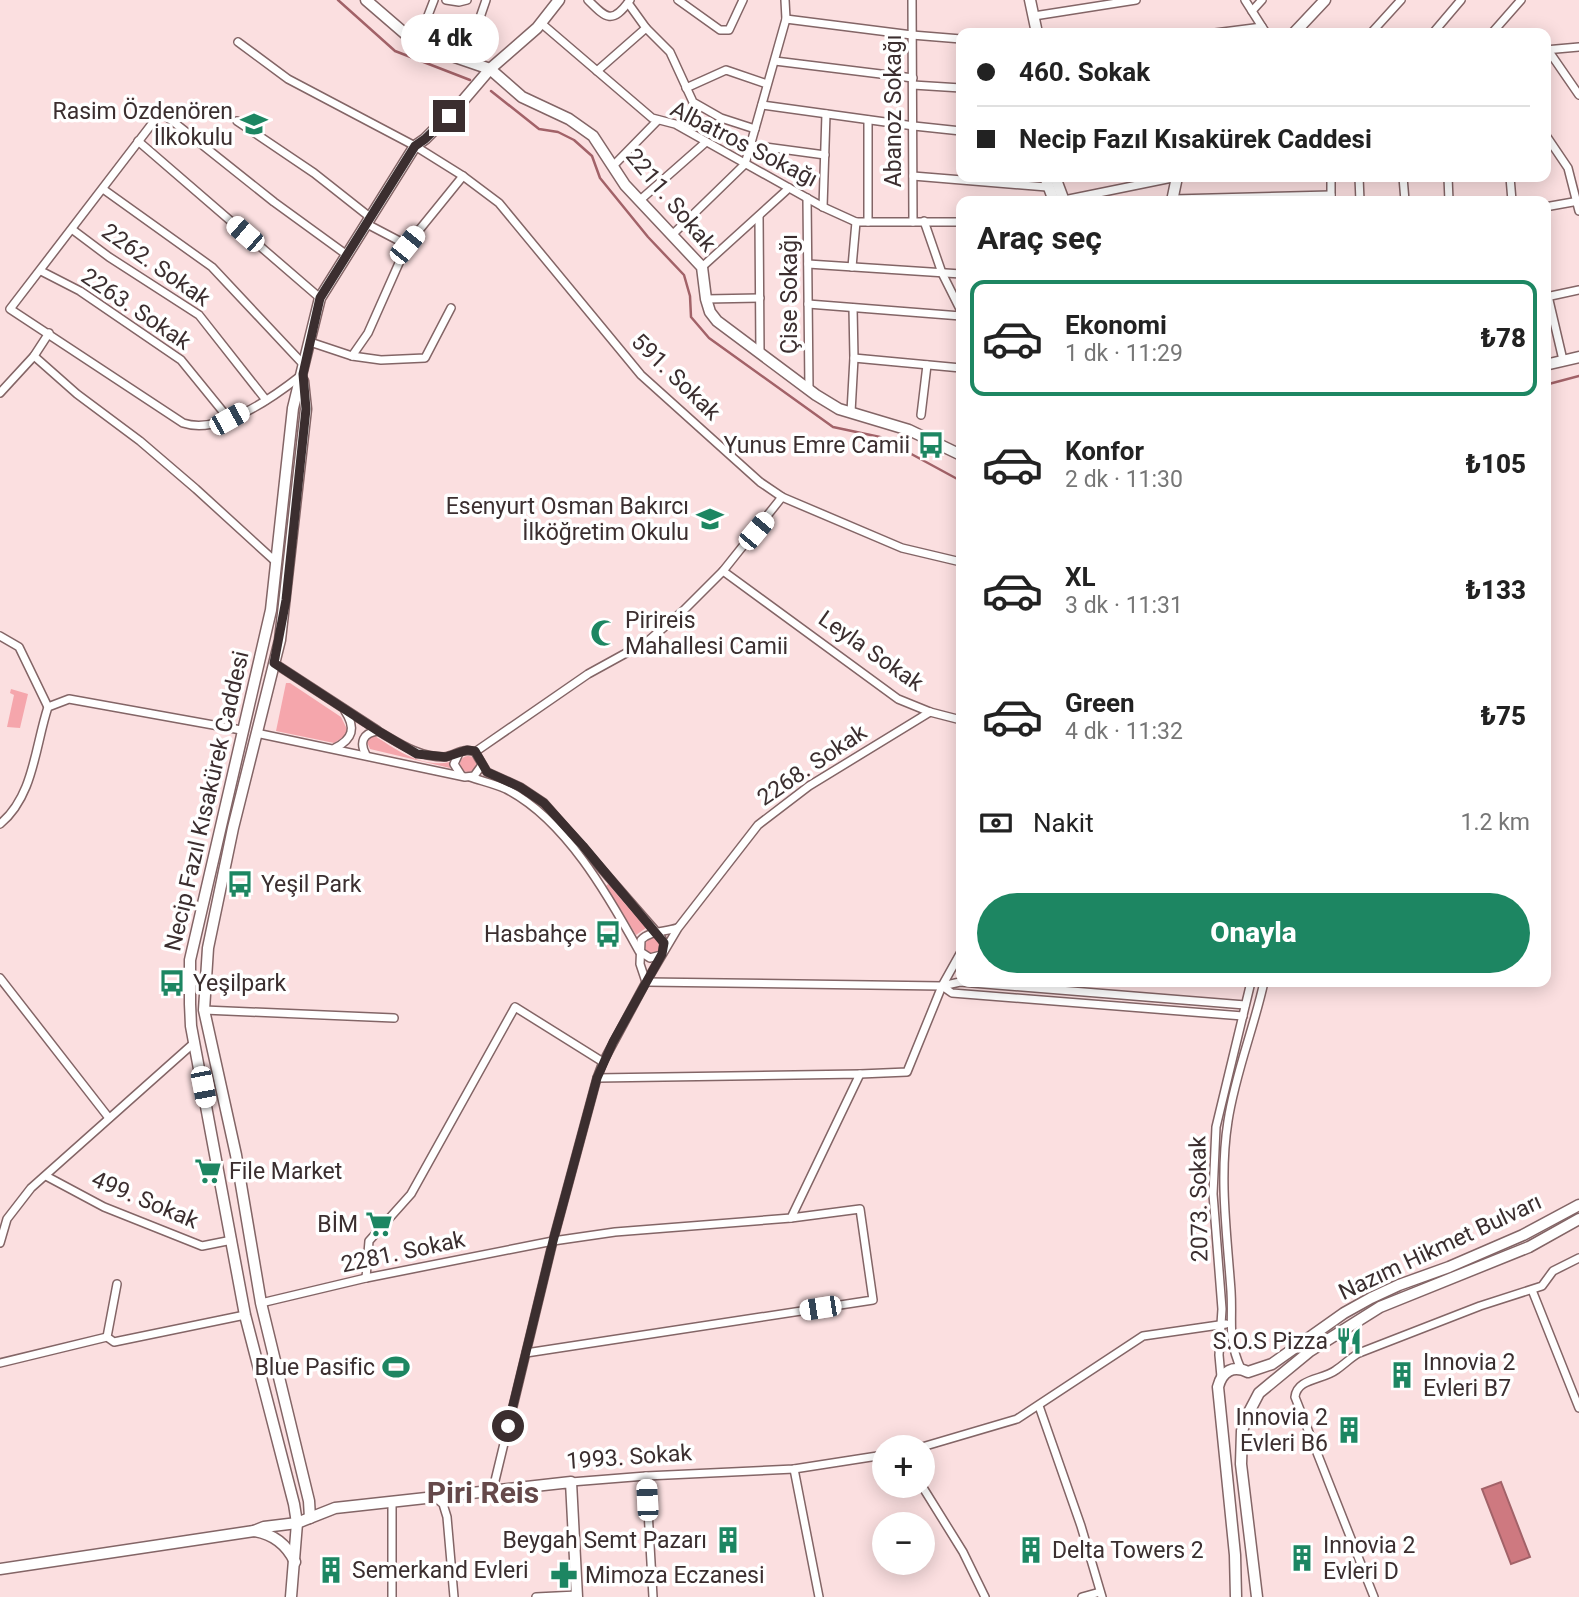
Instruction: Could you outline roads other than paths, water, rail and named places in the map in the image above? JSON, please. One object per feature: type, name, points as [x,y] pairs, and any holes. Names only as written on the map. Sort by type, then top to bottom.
[{"type":"main road","name":"2211. Sokak","points":[[366,0],[417,44],[490,69],[522,97],[569,119],[593,136],[639,201],[702,267],[706,299],[710,312],[717,321],[839,409],[909,430],[956,453]]},
{"type":"main road","name":"Necip Fazıl Kısakürek Caddesi","points":[[291,1597],[297,1523],[284,1458],[245,1315],[195,1042],[190,1004],[190,960],[241,730],[265,642],[293,408],[320,298],[415,146],[461,103],[490,69],[541,23],[559,0]]},
{"type":"main road","points":[[1030,0],[1036,28]]},
{"type":"main road","points":[[1299,28],[1325,0]]},
{"type":"main road","points":[[1046,182],[1057,196]]},
{"type":"main road","points":[[1551,363],[1579,357]]},
{"type":"main road","name":"Necip Fazıl Kısakürek Caddesi","points":[[304,370],[306,409],[286,600],[274,663],[233,828],[208,947],[204,1010],[236,1155],[261,1303],[309,1501],[310,1518]]},
{"type":"main road","points":[[241,730],[256,733]]},
{"type":"main road","points":[[195,1042],[207,1032]]},
{"type":"main road","name":"Nazım Hikmet Bulvarı","points":[[1221,1377],[1229,1370],[1272,1364],[1344,1313],[1371,1298],[1523,1235],[1579,1205]]},
{"type":"main road","name":"Nazım Hikmet Bulvarı","points":[[1258,1597],[1241,1464],[1242,1431],[1259,1394],[1310,1351],[1380,1307],[1529,1247],[1579,1219]]},
{"type":"main road","points":[[245,1315],[261,1303]]},
{"type":"main road","points":[[1244,1370],[1259,1385],[1259,1394]]},
{"type":"main road","points":[[1221,1377],[1218,1387],[1235,1555],[1236,1597]]},
{"type":"main road","points":[[570,1482],[577,1596]]},
{"type":"main road","name":"1993. Sokak","points":[[254,1531],[264,1527],[297,1523],[335,1508],[570,1482]]},
{"type":"main road","points":[[0,1569],[254,1531],[263,1532],[283,1544],[295,1563]]},
{"type":"street","points":[[417,44],[435,0]]},
{"type":"street","points":[[446,0],[467,0]]},
{"type":"street","points":[[465,61],[486,0]]},
{"type":"street","points":[[587,0],[604,16],[610,18],[629,2],[646,28],[670,52],[693,102],[721,118],[755,129]]},
{"type":"street","points":[[678,0],[720,30],[729,30],[743,0]]},
{"type":"street","points":[[673,234],[746,164],[786,19],[785,0]]},
{"type":"street","name":"Abanoz Sokağı","points":[[912,0],[913,222]]},
{"type":"street","points":[[1034,16],[1136,0]]},
{"type":"street","points":[[1245,0],[1263,28]]},
{"type":"street","points":[[1252,11],[1262,0]]},
{"type":"street","points":[[1376,28],[1401,0]]},
{"type":"street","points":[[1437,28],[1461,0]]},
{"type":"street","points":[[1496,28],[1521,0]]},
{"type":"street","points":[[786,19],[912,35],[956,38]]},
{"type":"street","name":"Albatros Sokağı","points":[[541,23],[652,118],[675,124],[823,207],[856,222],[956,222]]},
{"type":"street","points":[[597,71],[646,28]]},
{"type":"street","name":"591. Sokak","points":[[239,42],[288,79],[415,146],[463,176],[499,203],[641,375],[760,482],[782,497],[902,548],[956,561]]},
{"type":"street","points":[[1551,50],[1579,47]]},
{"type":"street","points":[[1551,56],[1579,95]]},
{"type":"street","points":[[775,61],[956,87]]},
{"type":"street","points":[[686,88],[726,70],[767,84]]},
{"type":"street","points":[[762,104],[914,127],[956,131]]},
{"type":"street","points":[[103,189],[212,267],[304,370],[267,400],[229,419],[209,426],[194,427],[183,423],[10,309],[73,230],[138,141],[162,113],[274,202],[347,255]]},
{"type":"street","points":[[823,207],[826,114]]},
{"type":"street","points":[[613,166],[658,120]]},
{"type":"street","points":[[868,120],[868,222]]},
{"type":"street","points":[[237,121],[314,173],[369,221],[407,245]]},
{"type":"street","points":[[138,141],[320,298]]},
{"type":"street","points":[[639,201],[706,142]]},
{"type":"street","points":[[1551,143],[1568,168],[1579,205],[1551,207]]},
{"type":"street","points":[[751,145],[825,156]]},
{"type":"street","points":[[352,356],[368,332],[407,245],[463,176]]},
{"type":"street","points":[[914,176],[956,178]]},
{"type":"street","points":[[1085,196],[1153,182]]},
{"type":"street","points":[[702,267],[789,188]]},
{"type":"street","name":"Çise Sokağı","points":[[807,198],[809,389]]},
{"type":"street","points":[[759,216],[760,353]]},
{"type":"street","points":[[924,221],[956,303]]},
{"type":"street","points":[[852,267],[856,222]]},
{"type":"street","name":"2262. Sokak","points":[[73,230],[109,257],[199,315],[267,400]]},
{"type":"street","points":[[808,264],[956,274]]},
{"type":"street","name":"2263. Sokak","points":[[41,271],[80,291],[181,360],[229,419]]},
{"type":"street","points":[[1551,296],[1579,290]]},
{"type":"street","points":[[706,299],[760,298]]},
{"type":"street","points":[[808,303],[956,314]]},
{"type":"street","points":[[310,342],[352,356],[381,360],[425,358],[451,308]]},
{"type":"street","points":[[851,412],[853,308]]},
{"type":"street","points":[[1551,313],[1563,360]]},
{"type":"street","points":[[0,393],[34,356],[49,333]]},
{"type":"street","points":[[34,356],[77,394],[140,441],[276,562]]},
{"type":"street","points":[[854,358],[956,368]]},
{"type":"street","points":[[921,415],[927,365]]},
{"type":"street","points":[[274,663],[417,754],[446,757],[462,750],[475,751],[589,674],[648,641],[723,571],[782,497]]},
{"type":"street","name":"Leyla Sokak","points":[[723,571],[898,699],[956,719]]},
{"type":"street","points":[[0,636],[19,646],[48,707],[21,800],[0,824]]},
{"type":"street","points":[[48,707],[69,699],[241,730]]},
{"type":"street","points":[[334,748],[344,744],[351,736],[351,722],[342,707]]},
{"type":"street","name":"2268. Sokak","points":[[494,1489],[553,1241],[597,1078],[646,982],[678,928],[758,825],[809,786],[930,712]]},
{"type":"street","points":[[366,755],[362,747],[364,737],[378,731]]},
{"type":"street","points":[[256,733],[467,777],[504,788],[543,815],[595,876],[639,951],[650,958],[662,954],[664,943],[658,934],[544,803],[520,787],[487,772],[475,751]]},
{"type":"street","points":[[462,750],[456,756],[454,764],[457,772],[467,777],[478,773],[482,764]]},
{"type":"street","points":[[678,928],[642,938],[640,964],[646,982],[942,986],[956,983]]},
{"type":"street","points":[[597,1078],[907,1072],[942,986],[956,961]]},
{"type":"street","points":[[0,978],[109,1118]]},
{"type":"street","points":[[942,986],[952,993],[1242,1016]]},
{"type":"street","points":[[1022,987],[1245,1005]]},
{"type":"street","name":"2073. Sokak","points":[[1244,1370],[1226,1324],[1213,1194],[1219,1107],[1250,987]]},
{"type":"street","name":"2073. Sokak","points":[[1221,1377],[1219,1355],[1231,1292],[1224,1205],[1225,1145],[1231,1104],[1263,987]]},
{"type":"street","points":[[366,1278],[369,1241],[411,1194],[516,1007],[603,1062]]},
{"type":"street","points":[[204,1010],[394,1018]]},
{"type":"street","points":[[0,1243],[7,1219],[31,1188],[195,1042]]},
{"type":"street","points":[[791,1218],[860,1074]]},
{"type":"street","name":"499. Sokak","points":[[46,1176],[104,1207],[202,1246],[232,1240]]},
{"type":"street","name":"2281. Sokak","points":[[261,1303],[366,1278],[553,1241],[615,1232],[791,1218],[860,1209],[873,1300],[526,1353]]},
{"type":"street","points":[[0,1212],[7,1219]]},
{"type":"street","points":[[1374,1597],[1295,1397],[1296,1390],[1301,1385],[1337,1370],[1346,1360],[1359,1353],[1542,1286],[1553,1271],[1579,1258]]},
{"type":"street","points":[[111,1340],[117,1284]]},
{"type":"street","points":[[1532,1290],[1579,1408]]},
{"type":"street","points":[[0,1363],[245,1315]]},
{"type":"street","points":[[935,1443],[1017,1419],[1143,1336],[1226,1324]]},
{"type":"street","points":[[1039,1406],[1081,1526],[1101,1595],[1082,1597]]},
{"type":"street","name":"1993. Sokak","points":[[570,1482],[794,1469],[872,1457]]},
{"type":"street","points":[[794,1469],[819,1597]]},
{"type":"street","points":[[646,1476],[653,1597]]},
{"type":"street","points":[[435,1497],[443,1504],[447,1517],[454,1597]]},
{"type":"street","points":[[929,1498],[963,1552],[985,1597]]},
{"type":"street","points":[[392,1597],[393,1503]]},
{"type":"street","points":[[536,1597],[577,1596]]},
{"type":"waterway","points":[[338,0],[395,51],[470,80]]},
{"type":"waterway","points":[[491,91],[539,129],[558,132],[574,140],[592,156],[600,178],[648,237],[684,275],[690,296],[691,317],[709,338],[833,427],[880,437],[956,478]]},
{"type":"waterway","points":[[1551,383],[1579,376]]},
{"type":"place","name":"Rasim Özdenören İlkokulu","points":[[254,124]]},
{"type":"place","name":"Yunus Emre Camii","points":[[931,445]]},
{"type":"place","name":"Esenyurt Osman Bakırcı İlköğretim Okulu","points":[[710,519]]},
{"type":"place","name":"Pirireis Mahallesi Camii","points":[[604,633]]},
{"type":"place","name":"Yeşil Park","points":[[240,884]]},
{"type":"place","name":"Hasbahçe","points":[[608,934]]},
{"type":"place","name":"Yeşilpark","points":[[172,983]]},
{"type":"place","name":"File Market","points":[[208,1171]]},
{"type":"place","name":"BİM","points":[[379,1224]]},
{"type":"place","name":"S.O.S Pizza","points":[[1349,1341]]},
{"type":"place","name":"Blue Pasific","points":[[396,1367]]},
{"type":"place","name":"Innovia 2 Evleri B7","points":[[1402,1375]]},
{"type":"place","name":"Innovia 2 Evleri B6","points":[[1349,1430]]},
{"type":"place","name":"Beygah Semt Pazarı","points":[[728,1540]]},
{"type":"place","name":"Delta Towers 2","points":[[1031,1550]]},
{"type":"place","name":"Innovia 2 Evleri D","points":[[1302,1558]]},
{"type":"place","name":"Semerkand Evleri","points":[[331,1570]]},
{"type":"place","name":"Mimoza Eczanesi","points":[[564,1575]]},
{"type":"district","name":"Piri Reis","points":[[483,1492]]}]
